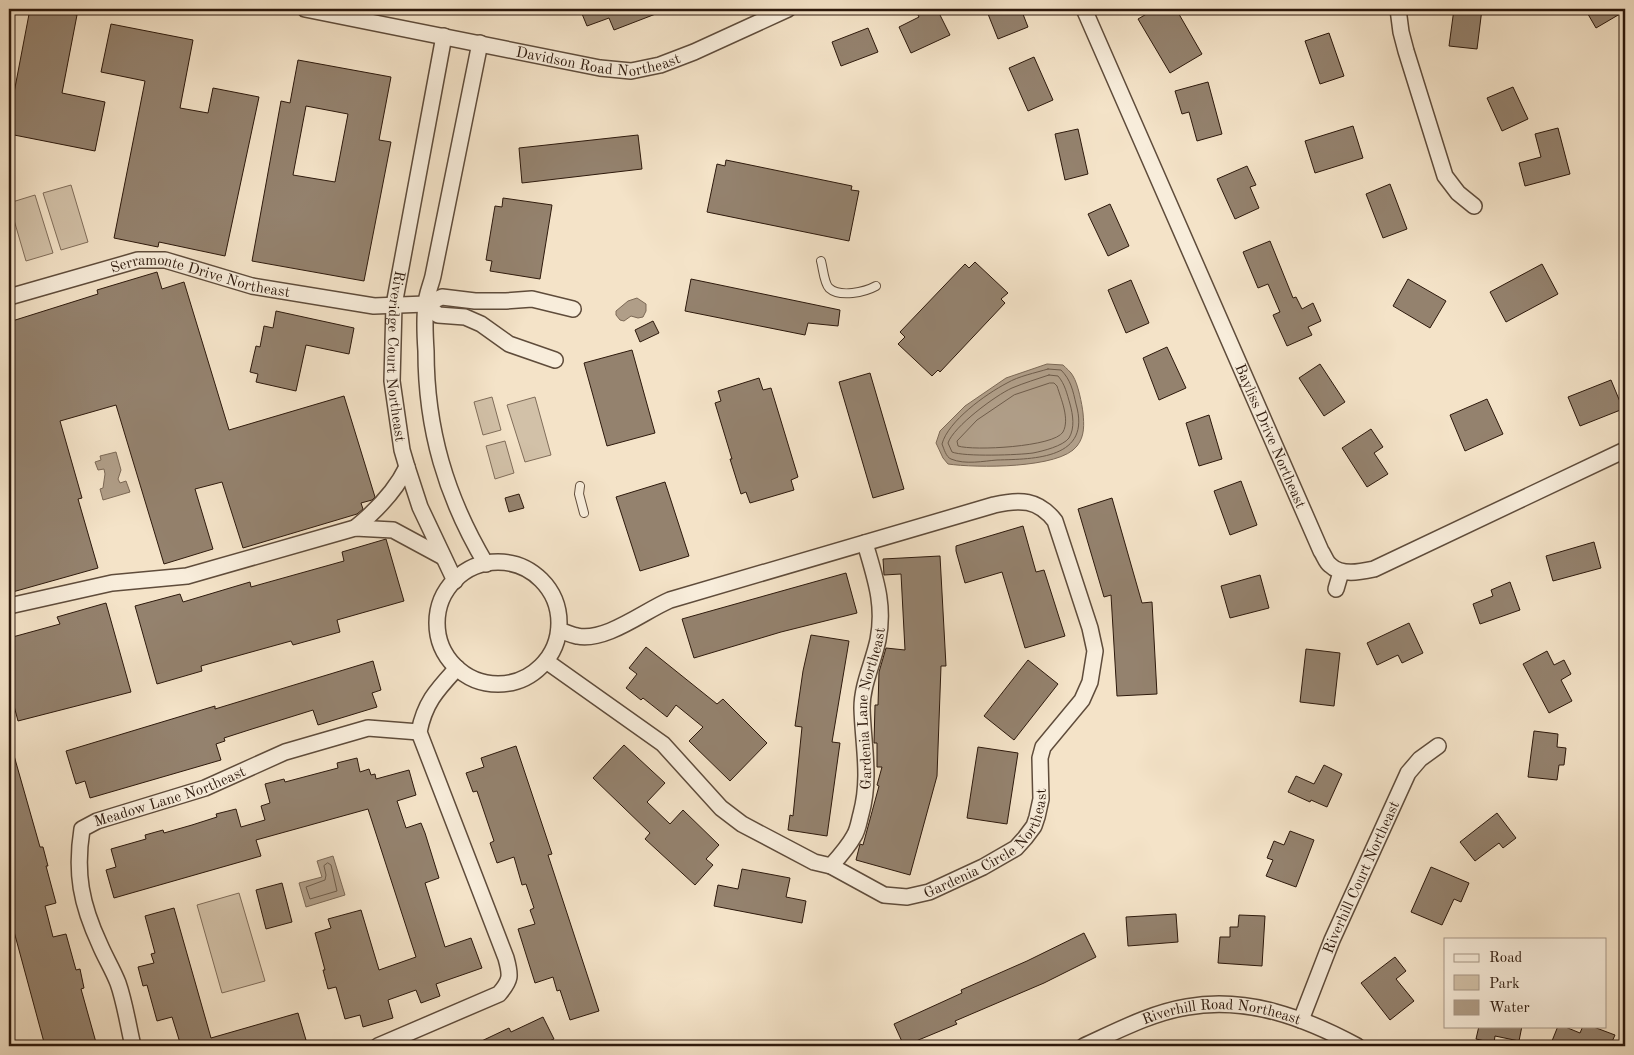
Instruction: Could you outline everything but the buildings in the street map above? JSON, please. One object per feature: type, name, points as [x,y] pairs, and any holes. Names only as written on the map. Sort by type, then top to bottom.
[{"type":"street","name":"Davidson Road Northeast","points":[[305,9],[600,68],[630,70],[660,65],[694,52],[788,9]]},
{"type":"street","name":"Bayliss Drive Northeast","points":[[1084,9],[1321,551],[1330,565],[1340,572]]},
{"type":"street","points":[[1398,9],[1406,51],[1445,176],[1458,193],[1474,206]]},
{"type":"street","name":"Riveridge Court Northeast","points":[[444,36],[394,305],[392,381],[402,450],[407,467],[420,507],[455,581]]},
{"type":"street","name":"Riveridge Court Northeast","points":[[480,43],[426,304],[426,382],[431,424],[442,468],[457,509],[486,564]]},
{"type":"street","name":"Serramonte Drive Northeast","points":[[9,297],[138,260],[165,260],[252,286],[374,306],[426,304],[442,297],[475,301],[532,299],[573,309]]},
{"type":"street","points":[[426,304],[438,315],[465,317],[481,324],[509,344],[555,360]]},
{"type":"street","points":[[1336,589],[1340,572],[1359,572],[1374,569],[1625,450]]},
{"type":"street","points":[[354,528],[381,506],[401,479],[407,467]]},
{"type":"street","name":"Gardenia Circle Northeast","points":[[546,661],[663,744],[721,808],[742,824],[814,862],[831,866],[884,895],[907,897],[929,892],[983,867],[1016,848],[1034,826],[1038,817],[1041,799],[1040,758],[1044,747],[1082,700],[1090,682],[1095,651],[1090,628],[1055,521],[1047,512],[1035,504],[1010,501],[670,600],[620,627],[599,635],[579,637],[559,630]]},
{"type":"street","points":[[9,606],[112,583],[187,576],[354,528],[392,530],[443,557]]},
{"type":"street","name":"Gardenia Lane Northeast","points":[[831,866],[855,835],[865,802],[867,788],[866,742],[862,707],[868,674],[878,640],[881,606],[865,543]]},
{"type":"street","points":[[492,562],[513,564],[532,572],[547,586],[557,605],[560,625],[556,644],[546,661],[533,674],[516,682],[497,684],[479,681],[462,673],[449,660],[440,644],[437,626],[439,608],[446,592],[455,581],[473,568],[486,564],[492,562]]},
{"type":"street","points":[[378,1046],[499,994],[507,984],[510,974],[506,958],[419,732],[422,716],[434,693],[457,668]]},
{"type":"street","name":"Meadow Lane Northeast","points":[[134,1046],[118,983],[98,942],[79,883],[78,854],[82,829],[97,822],[205,788],[285,752],[368,728],[419,732]]},
{"type":"street","name":"Riverhill Court Northeast","points":[[1301,1020],[1332,940],[1408,773],[1420,759],[1438,746]]},
{"type":"street","name":"Riverhill Road Northeast","points":[[1084,1046],[1137,1022],[1186,1007],[1224,1004],[1262,1008],[1301,1020],[1330,1031],[1357,1046]]},
{"type":"lane","points":[[821,261],[826,283],[834,291],[854,294],[864,292],[876,286]]},
{"type":"lane","points":[[580,486],[579,494],[584,513]]},
{"type":"green space","points":[[71,185],[88,242],[61,250],[43,193]]},
{"type":"green space","points":[[35,195],[53,253],[26,261],[9,203]]},
{"type":"green space","points":[[492,397],[501,430],[483,435],[474,402]]},
{"type":"green space","points":[[535,397],[551,455],[525,462],[507,405]]},
{"type":"green space","points":[[505,441],[514,473],[495,479],[486,446]]},
{"type":"green space","points":[[239,893],[265,981],[222,993],[197,905]]},
{"type":"water","points":[[637,298],[646,304],[646,311],[643,317],[631,316],[624,321],[620,320],[616,315],[616,311],[628,301]]},
{"type":"water","points":[[1047,364],[1063,365],[1077,384],[1084,426],[1083,434],[1077,446],[1068,454],[1036,463],[996,466],[948,464],[936,443],[940,431],[965,406],[1006,378]]},
{"type":"water","points":[[116,452],[121,470],[118,479],[120,483],[126,481],[130,492],[103,500],[100,489],[103,488],[104,469],[98,470],[95,462],[101,460],[100,456]]},
{"type":"water","points":[[333,856],[345,895],[306,907],[299,883],[322,877],[317,861]]}]
